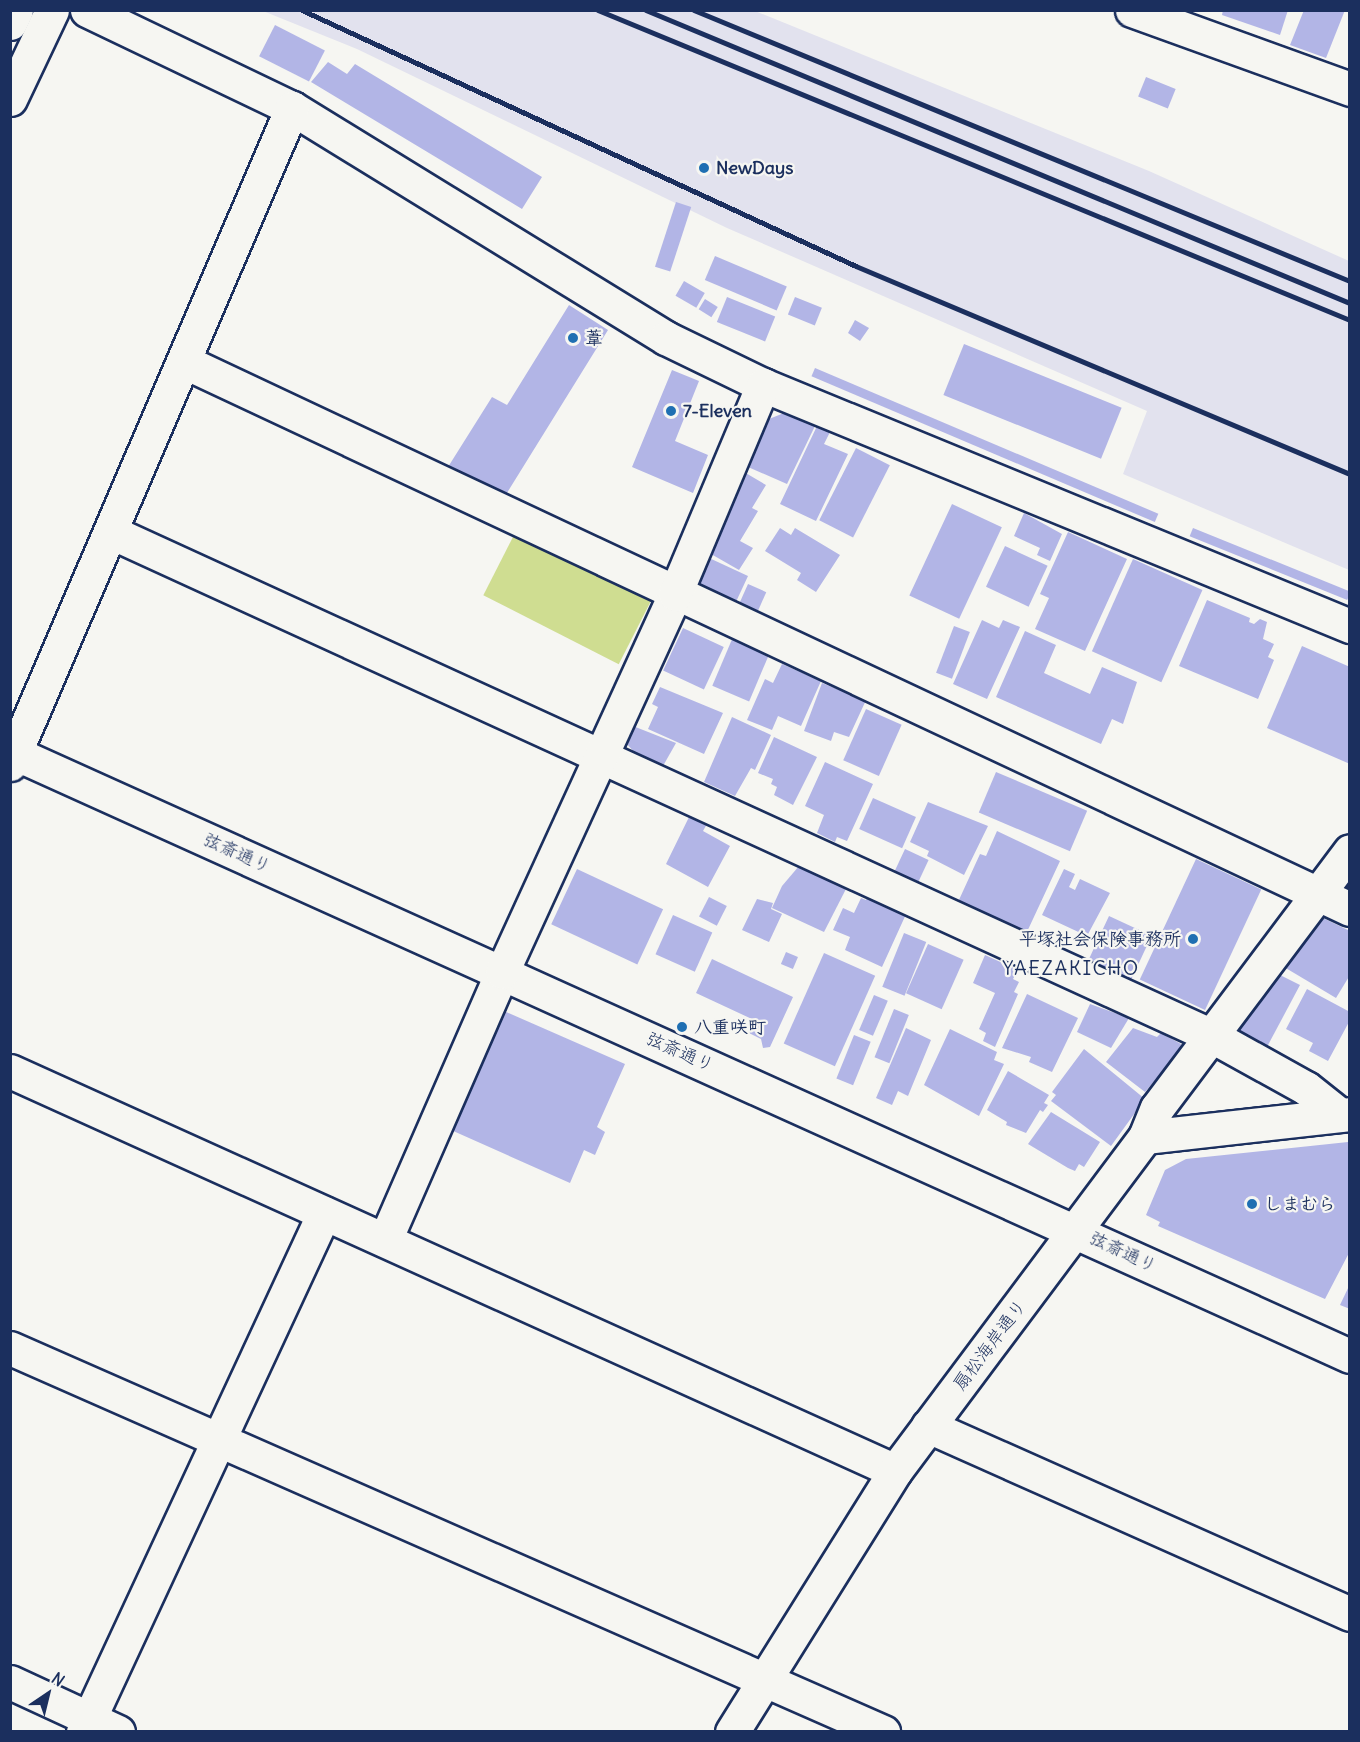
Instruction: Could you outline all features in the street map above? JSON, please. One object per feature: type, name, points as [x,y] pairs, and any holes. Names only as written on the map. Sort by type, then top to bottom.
[{"type":"street","points":[[10,23],[16,10]]},
{"type":"street","points":[[10,99],[52,10]]},
{"type":"street","points":[[87,10],[292,108],[666,338],[763,385],[1350,626]]},
{"type":"street","points":[[1131,10],[1350,89]]},
{"type":"street","points":[[12,756],[185,362],[292,108]]},
{"type":"street","points":[[185,362],[1350,909]]},
{"type":"street","points":[[385,1240],[502,972],[603,756],[675,594],[763,385]]},
{"type":"street","points":[[111,532],[1212,1036],[1306,1088],[1345,1114]]},
{"type":"street","name":"弦斎通り","points":[[12,756],[502,972],[1350,1356]]},
{"type":"street","name":"扇松海岸通り","points":[[732,1731],[762,1679],[896,1471],[1145,1137],[1157,1108],[1350,851]]},
{"type":"street","points":[[10,1071],[896,1471]]},
{"type":"street","points":[[1145,1137],[1345,1114]]},
{"type":"street","points":[[86,1725],[220,1442],[324,1213]]},
{"type":"street","points":[[10,1348],[883,1731]]},
{"type":"street","points":[[928,1426],[1350,1614]]},
{"type":"street","points":[[10,1682],[86,1725],[118,1731]]},
{"type":"shaded area","points":[[263,11],[755,11],[1149,171],[1349,261],[1349,570],[1123,474],[1147,411],[727,228],[357,49]]},
{"type":"green space","points":[[516,531],[651,600],[619,664],[483,595]]},
{"type":"building","points":[[1223,10],[1288,10],[1280,35],[1222,15]]},
{"type":"building","points":[[1304,10],[1345,10],[1326,58],[1290,45]]},
{"type":"building","points":[[275,25],[325,50],[309,82],[259,56]]},
{"type":"building","points":[[328,62],[347,74],[355,64],[542,177],[522,209],[311,82]]},
{"type":"building","points":[[1146,77],[1176,89],[1168,108],[1138,96]]},
{"type":"building","points":[[676,202],[691,207],[670,272],[655,267]]},
{"type":"building","points":[[715,256],[787,286],[777,310],[705,280]]},
{"type":"building","points":[[684,281],[705,293],[696,308],[676,296]]},
{"type":"building","points":[[727,297],[775,316],[765,342],[717,322]]},
{"type":"building","points":[[795,297],[822,308],[815,325],[788,315]]},
{"type":"building","points":[[705,299],[718,307],[711,317],[699,309]]},
{"type":"building","points":[[569,305],[608,330],[502,501],[448,467],[492,397],[507,405]]},
{"type":"building","points":[[855,320],[869,328],[860,341],[848,333]]},
{"type":"building","points":[[964,344],[1122,408],[1101,459],[943,395]]},
{"type":"building","points":[[815,368],[1158,514],[1155,522],[811,376]]},
{"type":"building","name":"7-Eleven","points":[[672,370],[699,381],[675,441],[708,455],[693,493],[632,467]]},
{"type":"building","points":[[784,413],[815,426],[787,484],[748,467],[769,419]]},
{"type":"building","points":[[817,426],[830,432],[824,444],[848,454],[816,521],[780,504]]},
{"type":"building","points":[[856,448],[890,465],[853,537],[819,520]]},
{"type":"building","points":[[744,472],[766,485],[752,508],[758,511],[740,541],[753,548],[739,570],[711,554]]},
{"type":"building","points":[[952,504],[1002,527],[959,619],[909,596]]},
{"type":"building","points":[[1024,513],[1062,534],[1050,561],[1037,555],[1040,548],[1014,536]]},
{"type":"building","points":[[780,528],[791,535],[795,528],[840,555],[816,592],[797,580],[801,573],[765,551]]},
{"type":"building","points":[[1193,528],[1350,591],[1347,600],[1190,536]]},
{"type":"building","points":[[1068,532],[1127,559],[1085,651],[1035,629],[1049,598],[1040,594]]},
{"type":"building","points":[[1005,546],[1048,566],[1029,607],[986,587]]},
{"type":"building","points":[[707,557],[748,576],[735,604],[699,587],[696,580]]},
{"type":"building","points":[[1133,559],[1202,590],[1161,682],[1092,651]]},
{"type":"building","points":[[748,584],[766,592],[756,615],[738,607]]},
{"type":"building","points":[[1207,600],[1250,618],[1249,622],[1254,624],[1260,619],[1267,622],[1263,639],[1274,644],[1268,657],[1274,660],[1258,699],[1179,666]]},
{"type":"building","points":[[982,620],[999,628],[1003,620],[1020,627],[987,699],[953,684]]},
{"type":"building","points":[[954,626],[970,632],[952,679],[936,673]]},
{"type":"building","points":[[683,628],[724,647],[704,690],[663,671]]},
{"type":"building","points":[[1025,631],[1056,645],[1044,673],[1090,694],[1102,667],[1137,682],[1123,724],[1112,719],[1101,744],[996,697]]},
{"type":"building","points":[[733,637],[770,653],[749,701],[712,686]]},
{"type":"building","points":[[1302,646],[1350,667],[1350,764],[1267,728]]},
{"type":"building","points":[[782,664],[821,681],[801,726],[778,716],[772,730],[747,720],[765,679],[773,683]]},
{"type":"building","points":[[822,683],[842,691],[844,687],[867,698],[849,737],[834,732],[831,741],[804,731]]},
{"type":"building","points":[[660,687],[723,713],[704,754],[648,729],[658,707],[652,704]]},
{"type":"building","points":[[866,709],[902,725],[879,776],[843,760]]},
{"type":"building","points":[[732,717],[771,735],[755,770],[751,768],[735,796],[704,782]]},
{"type":"building","points":[[633,726],[676,743],[663,766],[635,753],[626,743]]},
{"type":"building","points":[[774,737],[817,757],[793,805],[774,795],[777,787],[771,784],[773,779],[758,773]]},
{"type":"building","points":[[825,762],[873,784],[847,841],[837,837],[835,842],[817,833],[824,815],[805,806]]},
{"type":"building","points":[[996,772],[1087,811],[1070,851],[979,813]]},
{"type":"building","points":[[873,798],[916,817],[902,848],[859,829]]},
{"type":"building","points":[[928,802],[988,826],[964,875],[927,856],[929,851],[910,842]]},
{"type":"building","points":[[691,813],[708,822],[703,831],[730,846],[708,887],[666,864]]},
{"type":"building","points":[[997,831],[1060,861],[1026,934],[958,902],[980,854],[986,856]]},
{"type":"building","points":[[905,849],[929,860],[917,884],[894,873]]},
{"type":"building","points":[[1196,859],[1261,889],[1205,1010],[1140,980]]},
{"type":"building","points":[[799,866],[847,887],[824,932],[772,908],[782,886]]},
{"type":"building","points":[[577,869],[663,909],[637,964],[551,924]]},
{"type":"building","points":[[1064,869],[1075,874],[1069,887],[1075,890],[1080,879],[1110,893],[1087,936],[1042,915]]},
{"type":"building","points":[[869,894],[907,912],[882,967],[845,950],[850,937],[833,930],[843,908],[854,913],[861,898],[866,900]]},
{"type":"building","points":[[709,897],[727,906],[717,926],[699,917]]},
{"type":"building","points":[[757,899],[773,903],[771,909],[782,914],[769,942],[742,930]]},
{"type":"building","points":[[673,915],[712,932],[695,972],[656,954]]},
{"type":"building","points":[[1109,916],[1152,936],[1130,982],[1087,962]]},
{"type":"building","points":[[1323,918],[1350,931],[1350,975],[1336,998],[1284,967]]},
{"type":"building","points":[[904,933],[926,942],[905,996],[882,987]]},
{"type":"building","points":[[928,944],[964,960],[942,1009],[906,993]]},
{"type":"building","points":[[786,952],[798,957],[793,969],[781,964]]},
{"type":"building","points":[[824,953],[875,976],[835,1066],[784,1043]]},
{"type":"building","points":[[985,955],[1018,970],[1013,979],[1019,982],[1014,992],[1018,994],[995,1047],[983,1041],[986,1033],[979,1029],[995,993],[973,983]]},
{"type":"building","points":[[712,959],[793,997],[770,1047],[763,1048],[761,1039],[749,1033],[754,1020],[696,993]]},
{"type":"building","points":[[1278,974],[1300,985],[1267,1047],[1240,1036],[1237,1026]]},
{"type":"building","points":[[1307,989],[1350,1012],[1350,1020],[1328,1061],[1309,1051],[1313,1043],[1286,1029]]},
{"type":"building","points":[[1027,994],[1078,1018],[1052,1072],[1029,1062],[1031,1057],[1002,1048]]},
{"type":"building","points":[[874,995],[888,1001],[873,1036],[859,1030]]},
{"type":"building","points":[[1090,1004],[1129,1018],[1111,1048],[1077,1032]]},
{"type":"building","points":[[894,1009],[909,1015],[889,1063],[875,1057]]},
{"type":"building","points":[[504,1011],[625,1064],[597,1127],[605,1132],[595,1155],[584,1150],[570,1183],[451,1130]]},
{"type":"building","points":[[906,1028],[931,1040],[908,1096],[898,1091],[892,1105],[876,1098]]},
{"type":"building","points":[[1133,1028],[1157,1037],[1161,1033],[1181,1044],[1180,1051],[1145,1092],[1106,1062]]},
{"type":"building","points":[[950,1029],[997,1052],[994,1060],[1004,1064],[979,1116],[924,1085]]},
{"type":"building","points":[[854,1035],[871,1042],[853,1085],[836,1079]]},
{"type":"building","points":[[1084,1049],[1145,1099],[1111,1146],[1051,1101],[1056,1095],[1052,1092]]},
{"type":"building","points":[[1008,1071],[1049,1095],[1044,1103],[1048,1105],[1043,1112],[1040,1110],[1026,1133],[1006,1125],[1007,1122],[987,1110]]},
{"type":"building","points":[[1051,1112],[1100,1142],[1084,1167],[1079,1164],[1075,1171],[1028,1144]]},
{"type":"building","points":[[1348,1142],[1350,1251],[1325,1299],[1158,1226],[1160,1222],[1146,1215],[1165,1170],[1186,1159]]},
{"type":"building","points":[[1350,1284],[1350,1309],[1340,1305]]},
{"type":"railway","points":[[302,10],[856,266],[1350,474]]},
{"type":"railway","points":[[598,10],[1350,320]]},
{"type":"railway","points":[[646,10],[1350,303]]},
{"type":"railway","points":[[694,10],[1350,281]]},
{"type":"place","name":"NewDays","points":[[704,168]]},
{"type":"place","name":"葦","points":[[573,338]]},
{"type":"place","name":"7-Eleven","points":[[671,411]]},
{"type":"place","name":"平塚社会保険事務所","points":[[1193,939]]},
{"type":"place","name":"八重咲町","points":[[682,1027]]},
{"type":"place","name":"しまむら","points":[[1252,1204]]},
{"type":"district","name":"YAEZAKICHO","points":[[1071,967]]}]
